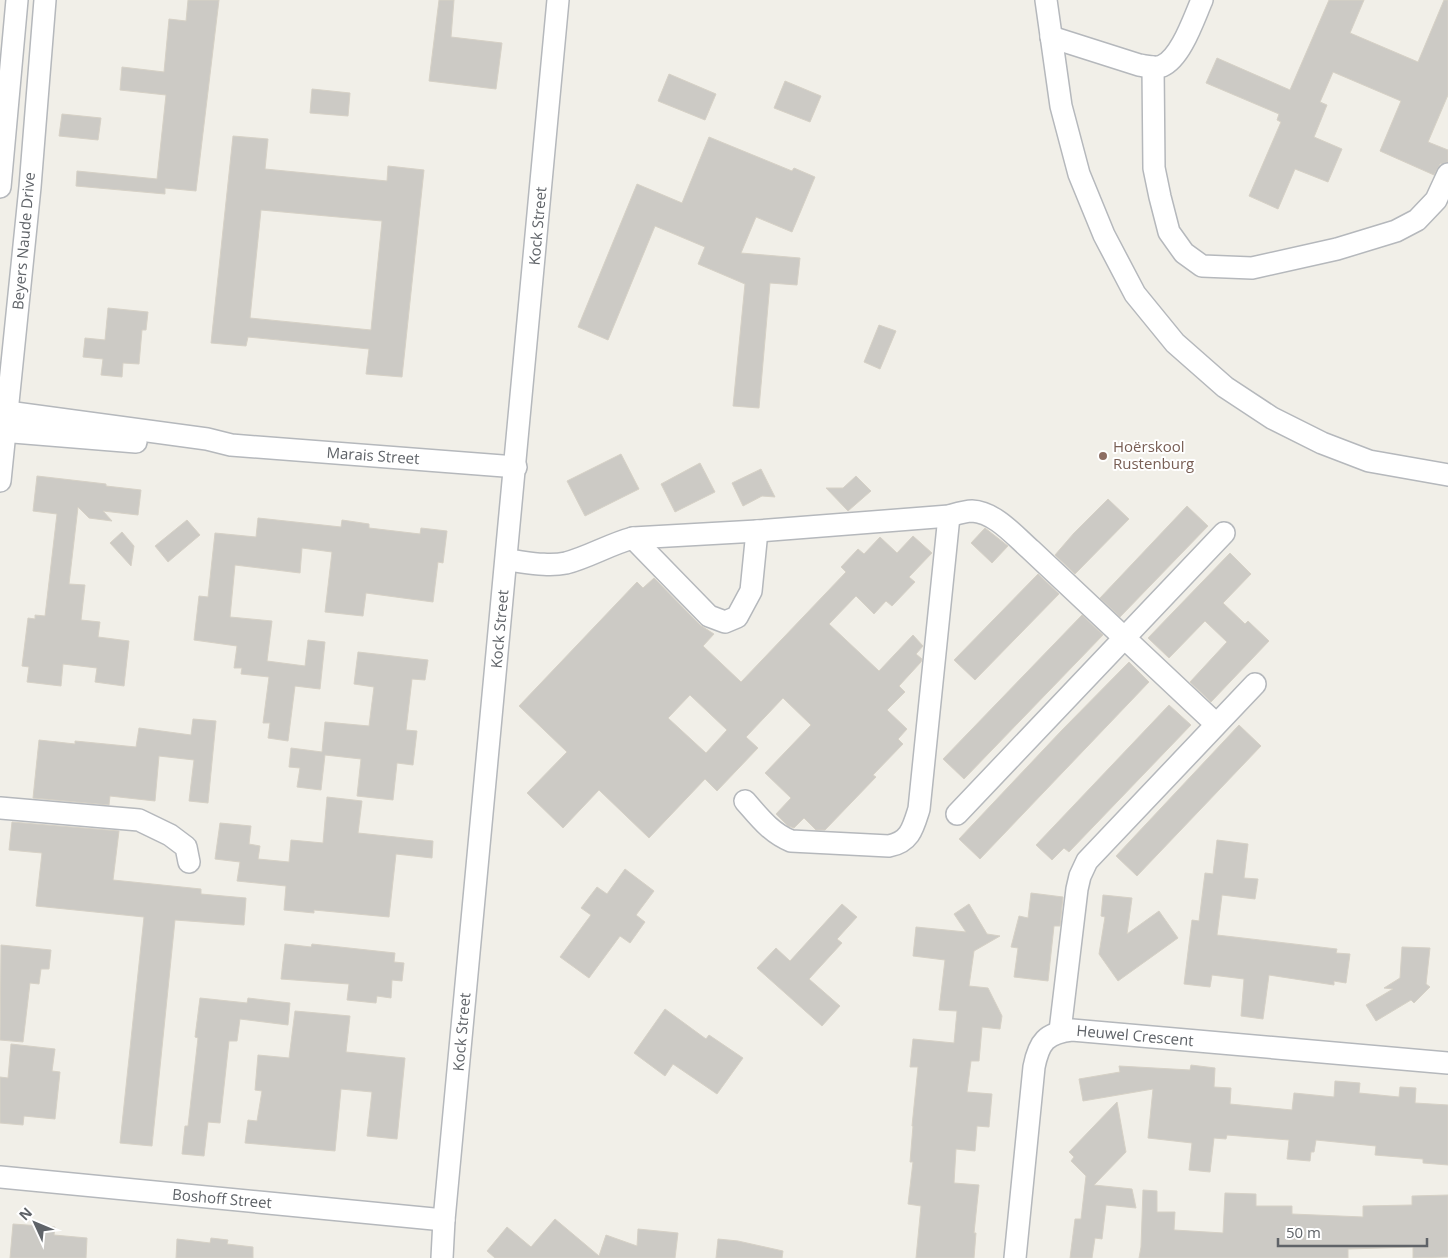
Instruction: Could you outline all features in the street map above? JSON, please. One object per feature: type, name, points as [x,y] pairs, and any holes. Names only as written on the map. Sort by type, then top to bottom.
[{"type":"street","name":"Beyers Naude Drive","points":[[0,187],[7,33],[17,0]]},
{"type":"street","name":"Beyers Naude Drive","points":[[0,481],[3,421],[30,187],[45,0]]},
{"type":"street","name":"Kock Street","points":[[442,1258],[558,0]]},
{"type":"street","points":[[1046,0],[1062,106],[1079,174],[1104,235],[1135,294],[1175,343],[1225,387],[1272,418],[1322,443],[1369,461],[1448,474]]},
{"type":"street","points":[[1051,37],[1139,65],[1162,66],[1172,59],[1181,47],[1202,0]]},
{"type":"street","points":[[7,33],[42,36]]},
{"type":"street","points":[[6,57],[40,59]]},
{"type":"street","points":[[1153,67],[1154,168],[1160,197],[1169,232],[1184,253],[1202,266],[1252,268],[1337,249],[1396,231],[1417,220],[1436,200],[1448,174]]},
{"type":"street","name":"Marais Street","points":[[3,421],[207,439],[231,445],[516,468]]},
{"type":"street","points":[[507,560],[548,565],[566,563],[633,538],[757,531],[949,516],[971,511],[982,513],[994,519],[1031,550],[1216,724]]},
{"type":"street","points":[[745,801],[778,836],[791,841],[889,846],[899,844],[907,838],[919,809],[949,516]]},
{"type":"street","points":[[633,538],[710,616],[725,622],[737,617],[751,591],[757,531]]},
{"type":"street","points":[[957,814],[1224,533]]},
{"type":"street","points":[[1060,1031],[1077,889],[1080,876],[1087,861],[1255,684]]},
{"type":"street","points":[[0,808],[139,820],[170,835],[186,847],[189,862]]},
{"type":"street","name":"Heuwel Crescent","points":[[1015,1258],[1034,1067],[1042,1042],[1051,1035],[1060,1031],[1072,1030],[1448,1063]]},
{"type":"street","name":"Boshoff Street","points":[[0,1177],[444,1220]]},
{"type":"building","points":[[188,0],[219,0],[196,191],[165,188],[165,194],[76,186],[77,171],[157,179],[166,95],[120,90],[122,67],[164,72],[169,19],[186,21]]},
{"type":"building","points":[[439,0],[454,0],[451,37],[502,43],[496,89],[429,81]]},
{"type":"building","points":[[1329,0],[1364,0],[1350,33],[1418,62],[1444,0],[1448,0],[1448,95],[1428,142],[1448,150],[1448,162],[1440,164],[1434,175],[1380,151],[1401,101],[1333,72],[1320,102],[1327,105],[1314,137],[1342,149],[1328,182],[1295,169],[1278,209],[1249,196],[1281,122],[1277,120],[1279,114],[1206,83],[1217,58],[1290,90]]},
{"type":"building","points":[[669,74],[716,94],[705,120],[658,101]]},
{"type":"building","points":[[785,81],[821,96],[810,122],[774,108]]},
{"type":"building","points":[[312,89],[350,93],[348,116],[310,113]]},
{"type":"building","points":[[62,114],[101,118],[98,140],[59,136]]},
{"type":"building","points":[[233,136],[268,139],[265,169],[387,181],[388,166],[424,170],[402,377],[366,374],[369,349],[248,337],[246,346],[211,343]],"holes":[[[261,210],[382,221],[371,330],[250,318]]]},
{"type":"building","points":[[709,137],[792,171],[794,168],[815,177],[792,232],[756,217],[741,253],[800,258],[797,285],[770,283],[759,408],[733,406],[745,284],[698,264],[705,247],[655,226],[608,340],[578,327],[637,184],[682,203]]},
{"type":"building","points":[[108,308],[148,312],[146,330],[142,330],[139,364],[123,363],[122,377],[101,375],[103,359],[83,357],[85,338],[105,340]]},
{"type":"building","points":[[879,325],[896,331],[880,369],[864,362]]},
{"type":"building","points":[[621,454],[639,489],[585,516],[567,481]]},
{"type":"building","points":[[700,463],[715,492],[675,512],[661,484]]},
{"type":"building","points":[[761,469],[775,497],[762,496],[743,506],[732,483]]},
{"type":"building","points":[[37,476],[141,490],[138,515],[103,511],[112,521],[89,518],[78,507],[69,584],[85,585],[81,620],[100,622],[98,637],[129,641],[124,686],[95,682],[97,668],[63,664],[61,686],[27,682],[29,667],[22,666],[28,618],[35,619],[35,615],[45,616],[57,514],[33,511]]},
{"type":"building","points":[[856,476],[871,491],[848,511],[826,488],[843,488]]},
{"type":"building","points":[[1108,499],[1129,519],[1075,574],[1055,555]]},
{"type":"building","points":[[1187,506],[1208,526],[1120,617],[1100,598]]},
{"type":"building","points":[[258,518],[341,527],[342,520],[369,524],[369,528],[420,534],[421,528],[447,531],[443,563],[438,562],[433,602],[366,593],[363,616],[325,612],[332,552],[302,548],[300,573],[235,565],[230,617],[272,621],[267,661],[305,666],[308,640],[325,642],[320,689],[295,686],[288,741],[268,738],[270,723],[263,723],[269,677],[241,674],[242,668],[234,668],[237,646],[194,640],[199,596],[208,597],[215,533],[256,537]]},
{"type":"building","points":[[187,520],[200,535],[168,562],[155,546]]},
{"type":"building","points":[[985,528],[1008,546],[992,563],[971,543]]},
{"type":"building","points":[[122,532],[134,546],[131,566],[110,543]]},
{"type":"building","points":[[913,536],[932,553],[909,577],[915,582],[892,606],[886,601],[874,614],[856,596],[829,624],[879,671],[913,635],[923,646],[916,654],[922,659],[921,662],[899,686],[905,692],[887,710],[907,729],[898,739],[903,744],[873,775],[876,777],[825,830],[816,830],[804,818],[794,828],[788,826],[776,814],[791,798],[765,773],[811,725],[783,698],[746,737],[758,748],[717,791],[705,779],[649,838],[599,790],[563,828],[527,793],[567,752],[519,706],[637,582],[643,588],[654,578],[700,625],[714,634],[703,646],[741,682],[846,572],[841,567],[858,549],[864,554],[880,537],[897,553]],"holes":[[[690,695],[727,730],[706,753],[668,718]]]},
{"type":"building","points":[[1230,553],[1251,574],[1223,603],[1245,624],[1248,621],[1269,641],[1211,702],[1190,682],[1227,642],[1205,621],[1169,658],[1148,638]]},
{"type":"building","points":[[1038,574],[1059,594],[975,680],[954,660]]},
{"type":"building","points":[[1082,615],[1103,635],[964,779],[943,759]]},
{"type":"building","points":[[358,652],[428,660],[425,680],[412,679],[406,730],[417,731],[413,765],[397,763],[393,800],[357,796],[361,759],[325,755],[321,790],[297,787],[300,768],[289,767],[291,748],[322,752],[325,722],[369,726],[374,687],[354,684]]},
{"type":"building","points":[[1129,662],[1149,682],[980,859],[959,839]]},
{"type":"building","points":[[1169,705],[1191,725],[1069,852],[1064,848],[1052,860],[1036,845]]},
{"type":"building","points":[[193,719],[216,721],[208,803],[189,801],[194,760],[159,756],[155,801],[110,796],[109,805],[33,798],[39,740],[75,744],[75,741],[136,747],[139,728],[191,735]]},
{"type":"building","points":[[1239,725],[1261,746],[1137,876],[1116,856]]},
{"type":"building","points":[[327,797],[362,801],[358,833],[433,841],[432,858],[396,854],[389,917],[314,910],[314,913],[284,910],[286,886],[237,881],[240,862],[215,859],[220,823],[251,826],[249,844],[260,846],[258,859],[289,862],[291,840],[323,843]]},
{"type":"building","points":[[12,822],[119,831],[113,880],[201,889],[201,894],[246,898],[244,925],[175,920],[152,1146],[120,1143],[144,917],[36,906],[42,853],[9,850]]},
{"type":"building","points":[[1217,840],[1248,844],[1244,878],[1258,879],[1255,899],[1222,895],[1217,935],[1337,949],[1336,953],[1350,954],[1346,983],[1334,981],[1334,985],[1269,975],[1263,1019],[1241,1016],[1244,979],[1212,975],[1210,987],[1184,984],[1192,920],[1199,921],[1205,873],[1213,874]]},
{"type":"building","points":[[625,869],[654,891],[636,915],[645,922],[630,943],[620,936],[589,978],[560,957],[591,915],[581,908],[597,887],[607,894]]},
{"type":"building","points":[[1031,893],[1063,897],[1060,926],[1054,926],[1048,981],[1014,977],[1018,948],[1011,947],[1019,916],[1028,918]]},
{"type":"building","points":[[1103,895],[1132,898],[1127,934],[1159,911],[1178,938],[1118,981],[1099,954],[1105,917],[1101,916]]},
{"type":"building","points":[[842,904],[857,917],[837,939],[842,943],[809,979],[840,1006],[822,1026],[757,968],[776,948],[790,961]]},
{"type":"building","points":[[969,904],[987,934],[1000,936],[974,951],[969,986],[988,988],[1002,1016],[1000,1029],[982,1027],[979,1061],[971,1061],[967,1092],[992,1094],[989,1127],[977,1126],[975,1151],[956,1149],[954,1183],[979,1185],[974,1233],[976,1233],[974,1258],[916,1258],[921,1206],[908,1204],[913,1162],[910,1162],[918,1067],[910,1067],[913,1039],[954,1043],[957,1011],[939,1010],[945,960],[913,956],[916,927],[966,932],[954,914]]},
{"type":"building","points":[[285,944],[311,947],[312,944],[395,953],[394,962],[404,963],[402,981],[392,980],[391,998],[377,996],[376,1003],[347,1000],[349,984],[281,979]]},
{"type":"building","points":[[1,945],[51,950],[49,969],[41,969],[39,984],[30,983],[23,1042],[0,1040]]},
{"type":"building","points":[[1402,947],[1430,948],[1426,984],[1430,987],[1414,1003],[1411,1000],[1376,1021],[1366,1005],[1393,989],[1384,988],[1400,978]]},
{"type":"building","points":[[200,998],[247,1003],[248,998],[290,1003],[288,1025],[240,1019],[237,1041],[229,1041],[220,1123],[208,1122],[204,1156],[182,1154],[185,1126],[188,1126],[198,1038],[195,1037]]},
{"type":"building","points":[[665,1009],[706,1039],[709,1035],[743,1058],[717,1094],[673,1064],[665,1076],[634,1053]]},
{"type":"building","points":[[295,1011],[350,1016],[346,1052],[405,1058],[397,1139],[367,1136],[372,1092],[341,1089],[335,1151],[245,1143],[248,1120],[257,1121],[262,1091],[255,1090],[258,1055],[289,1058]]},
{"type":"building","points":[[11,1044],[55,1049],[52,1071],[60,1072],[55,1119],[24,1116],[23,1125],[0,1123],[0,1077],[8,1078]]},
{"type":"building","points":[[1191,1065],[1215,1068],[1214,1087],[1231,1088],[1230,1104],[1292,1110],[1294,1093],[1334,1097],[1335,1081],[1360,1083],[1359,1093],[1399,1097],[1400,1087],[1416,1088],[1415,1103],[1448,1105],[1448,1165],[1423,1163],[1423,1159],[1375,1155],[1376,1146],[1316,1140],[1314,1152],[1311,1152],[1310,1161],[1287,1159],[1289,1140],[1227,1135],[1226,1139],[1214,1138],[1210,1172],[1189,1170],[1192,1143],[1148,1138],[1153,1089],[1083,1101],[1079,1079],[1120,1072],[1119,1066],[1190,1070]]},
{"type":"building","points":[[1117,1102],[1126,1152],[1094,1185],[1132,1189],[1136,1208],[1106,1205],[1102,1239],[1095,1238],[1092,1258],[1070,1258],[1075,1219],[1081,1219],[1086,1176],[1071,1161],[1074,1157],[1069,1152]]},
{"type":"building","points":[[1143,1190],[1157,1191],[1157,1212],[1175,1212],[1174,1230],[1223,1233],[1225,1193],[1256,1194],[1256,1206],[1292,1206],[1292,1214],[1363,1217],[1363,1206],[1412,1205],[1412,1196],[1448,1195],[1448,1257],[1413,1258],[1413,1247],[1348,1249],[1348,1258],[1139,1258]]},
{"type":"building","points":[[555,1219],[599,1256],[606,1235],[637,1246],[638,1229],[678,1233],[675,1258],[495,1258],[487,1251],[507,1227],[531,1247]]},
{"type":"building","points":[[13,1224],[55,1227],[54,1235],[87,1238],[86,1258],[10,1258]]},
{"type":"building","points":[[211,1238],[228,1240],[227,1244],[253,1247],[253,1258],[176,1258],[177,1239],[210,1243]]},
{"type":"building","points":[[718,1239],[738,1241],[783,1251],[782,1258],[716,1258]]},
{"type":"place","name":"Hoërskool Rustenburg","points":[[1103,456]]}]
